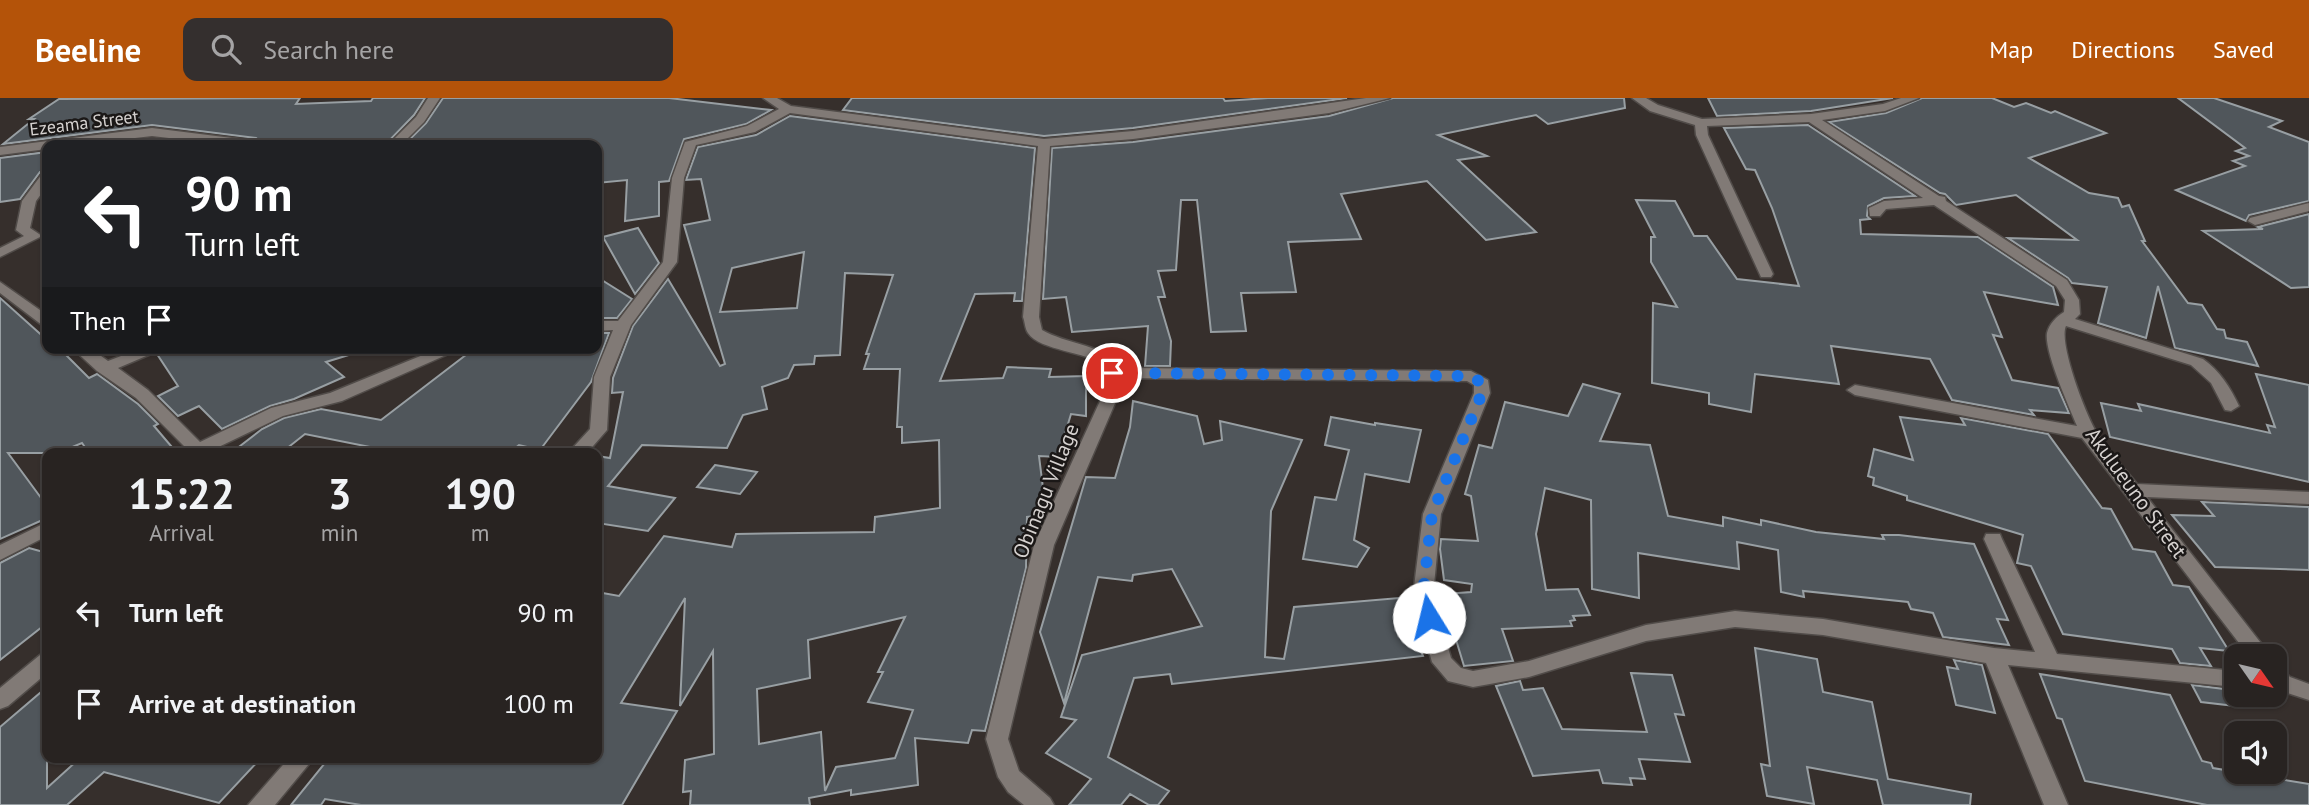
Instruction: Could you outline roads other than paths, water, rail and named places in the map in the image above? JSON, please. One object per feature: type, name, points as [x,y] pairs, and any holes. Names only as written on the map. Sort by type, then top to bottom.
[{"type":"street","points":[[399,140],[420,119],[434,98]]},
{"type":"street","points":[[769,98],[788,109],[1044,143],[1290,114],[1384,98]]},
{"type":"street","points":[[1639,98],[1654,108],[1701,123],[1811,118],[1885,107],[1913,98]]},
{"type":"street","points":[[582,448],[598,430],[602,377],[623,325],[670,262],[678,178],[691,142],[751,129],[788,109]]},
{"type":"street","name":"Akulueuno Street","points":[[1811,118],[1940,200],[2062,283],[2071,300],[2072,314],[2062,320],[2055,333],[2059,358],[2088,434],[2252,644]]},
{"type":"street","points":[[1701,123],[1702,135],[1766,274]]},
{"type":"street","name":"Ezeama Street","points":[[95,140],[152,132],[210,140]]},
{"type":"street","points":[[1044,143],[1031,317],[1035,332],[1051,343],[1104,356],[1113,365],[1112,373],[1471,376],[1482,383],[1482,393],[1432,514],[1423,594],[1443,662],[1455,675],[1473,679],[1529,669],[1646,633],[1735,620],[1823,628],[1994,656],[2049,659],[2224,678]]},
{"type":"street","name":"Ezeama Street","points":[[0,151],[42,147]]},
{"type":"street","points":[[41,235],[23,230],[29,201],[42,184]]},
{"type":"street","points":[[1875,213],[1876,208],[1885,205],[1940,200]]},
{"type":"street","points":[[2255,220],[2309,207]]},
{"type":"street","points":[[0,253],[41,235]]},
{"type":"street","points":[[0,286],[42,318]]},
{"type":"street","points":[[2062,320],[2197,362],[2212,371],[2219,380],[2231,406]]},
{"type":"street","points":[[602,326],[623,325]]},
{"type":"street","points":[[87,354],[142,394],[192,448]]},
{"type":"street","points":[[103,368],[141,354]]},
{"type":"street","points":[[201,448],[277,412],[336,397],[440,354]]},
{"type":"street","name":"Obinagu Village","points":[[1042,805],[1019,789],[1001,765],[997,739],[1044,545],[1108,401],[1112,373]]},
{"type":"street","points":[[1855,390],[2088,434]]},
{"type":"street","points":[[2130,490],[2309,498]]},
{"type":"street","points":[[0,553],[42,531]]},
{"type":"street","points":[[1993,539],[2049,659]]},
{"type":"street","points":[[1994,656],[2056,805]]},
{"type":"street","points":[[0,700],[42,665]]},
{"type":"street","points":[[2287,684],[2309,692]]},
{"type":"street","points":[[260,805],[298,763]]}]
